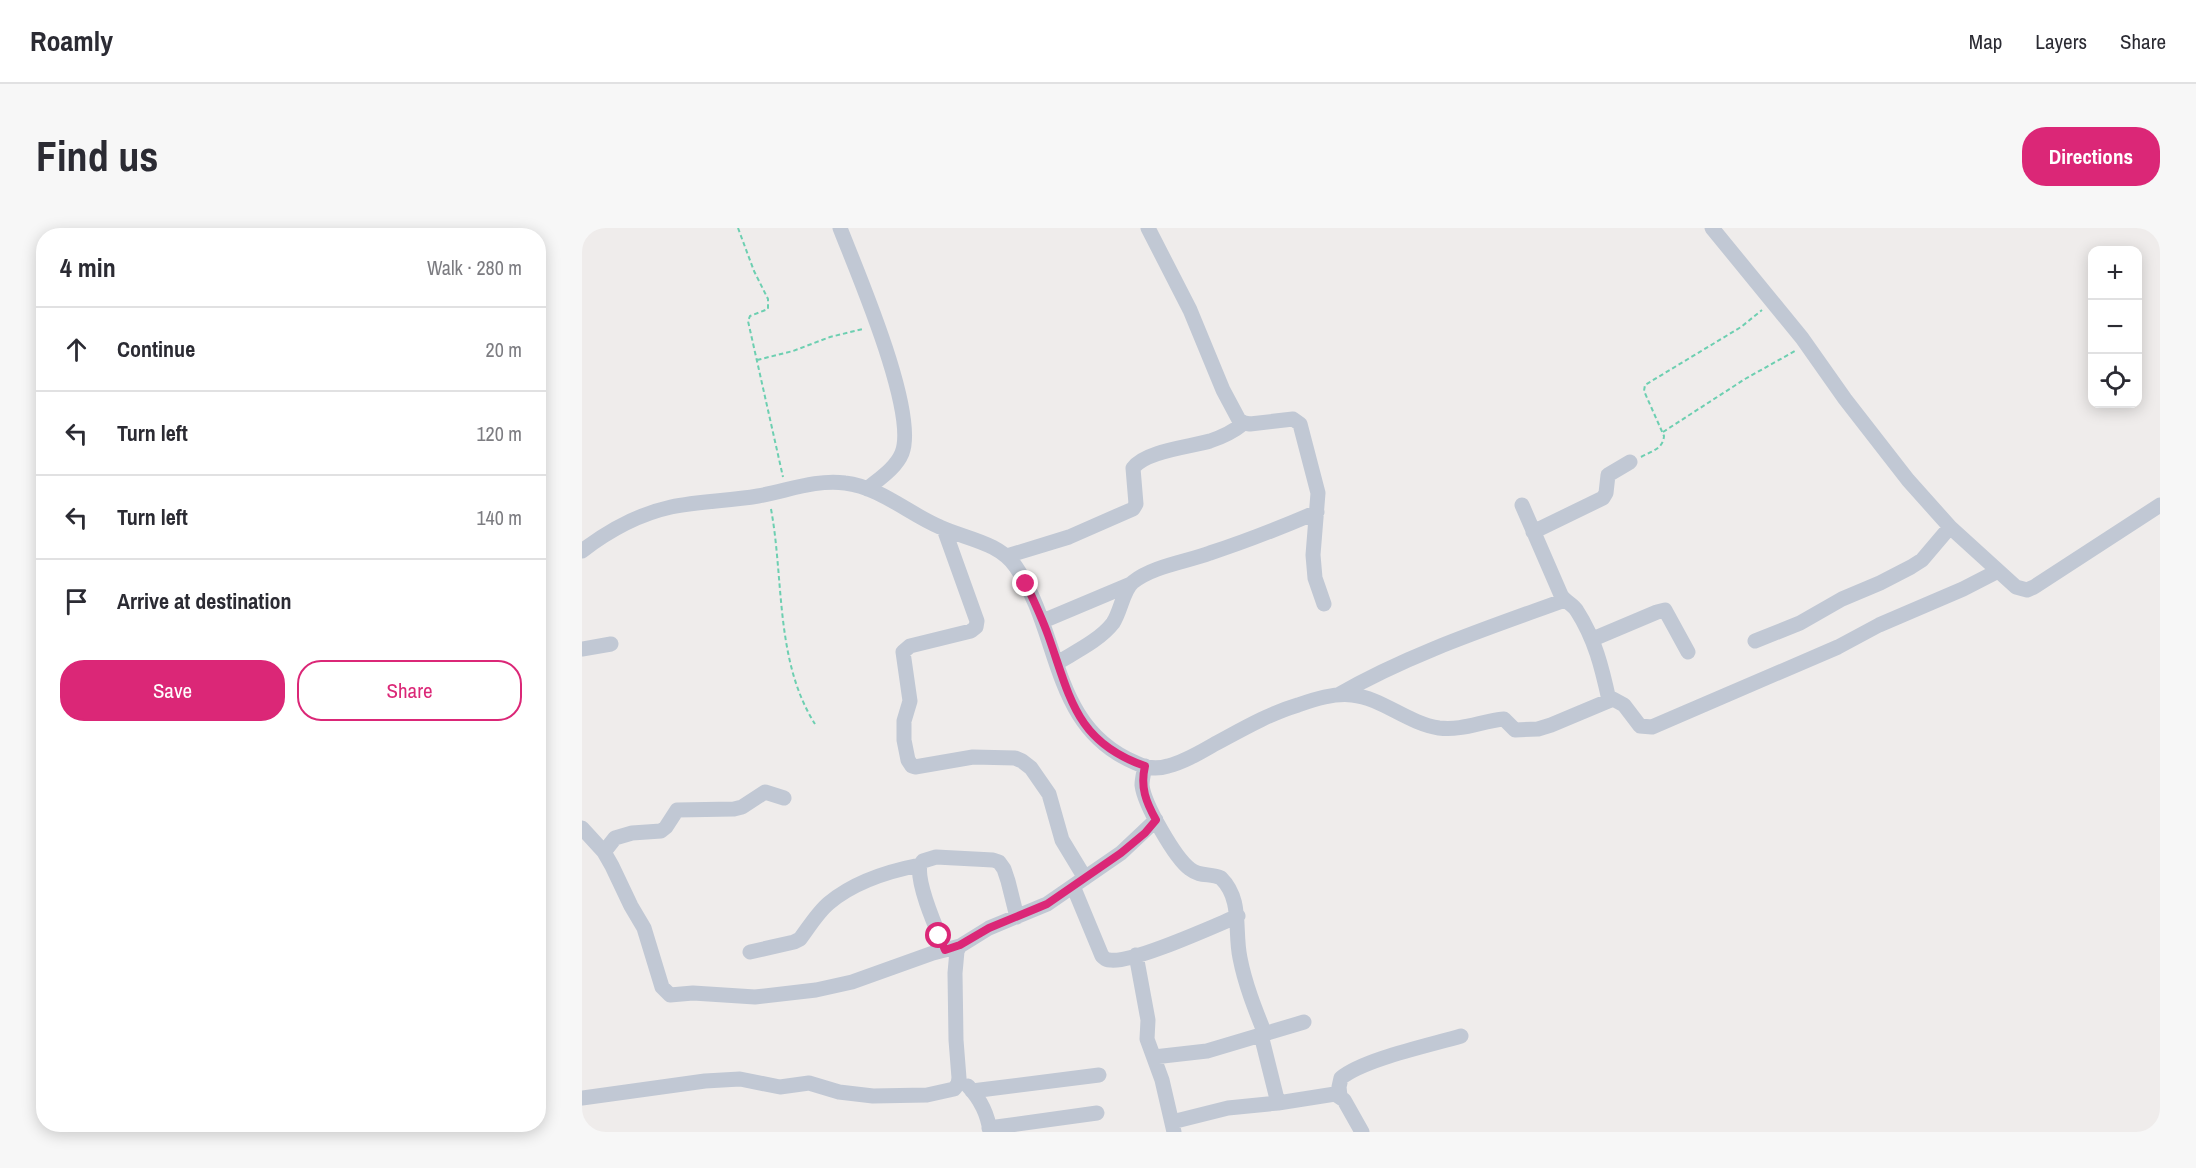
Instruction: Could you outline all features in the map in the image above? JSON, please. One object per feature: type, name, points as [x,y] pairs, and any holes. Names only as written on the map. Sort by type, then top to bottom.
[{"type":"street","points":[[840,228],[878,325],[897,388],[905,433],[903,453],[895,464],[867,489]]},
{"type":"street","points":[[1148,228],[1190,310],[1227,398],[1239,420],[1244,423]]},
{"type":"street","points":[[1712,228],[1802,338],[1908,480],[1950,527],[2016,587],[2027,590],[2160,505]]},
{"type":"street","points":[[1007,556],[1069,537],[1133,509],[1136,504],[1133,468],[1153,455],[1223,437],[1244,423],[1293,419],[1299,424],[1318,494],[1313,555],[1316,578],[1324,604]]},
{"type":"street","points":[[1533,532],[1603,498],[1606,493],[1608,475],[1630,462]]},
{"type":"street","points":[[583,544],[667,508],[769,494],[810,484],[835,482],[867,489],[944,529],[990,545],[1007,556],[1026,584],[1042,621],[1072,706],[1090,732],[1113,750],[1145,766],[1156,768],[1179,763],[1242,728],[1280,711],[1338,695],[1362,697],[1429,726],[1456,728],[1504,719],[1515,730],[1538,729],[1609,700],[1619,700],[1640,726],[1652,727],[1838,647],[1879,625],[1998,571]]},
{"type":"street","points":[[1522,505],[1564,600],[1574,606],[1593,639],[1609,700]]},
{"type":"street","points":[[1042,621],[1131,584],[1157,570],[1249,540],[1317,512]]},
{"type":"street","points":[[1755,640],[1805,621],[1842,599],[1880,584],[1911,567],[1922,560],[1950,527]]},
{"type":"street","points":[[944,529],[977,621],[976,627],[970,631],[910,646],[903,652],[904,670],[910,695],[903,728],[908,760],[912,766],[973,757],[1015,758],[1023,761],[1036,774],[1049,794],[1062,840],[1079,882],[1102,956],[1112,961],[1136,955],[1238,916]]},
{"type":"street","points":[[1057,663],[1098,637],[1110,626],[1131,584]]},
{"type":"street","points":[[1338,695],[1389,667],[1564,600]]},
{"type":"street","points":[[1593,639],[1665,610],[1688,652]]},
{"type":"street","points":[[582,649],[611,644]]},
{"type":"street","points":[[1145,766],[1142,784],[1150,808],[1177,854],[1188,868],[1202,875],[1216,875],[1226,883],[1233,896],[1238,916],[1237,934],[1240,960],[1263,1035],[1278,1103]]},
{"type":"street","points":[[604,852],[615,837],[661,831],[677,810],[734,809],[742,807],[765,792],[784,798]]},
{"type":"street","points":[[582,828],[604,852],[644,928],[662,987],[670,995],[693,993],[755,997],[816,990],[852,982],[960,945],[983,931],[1047,904],[1135,842],[1156,820]]},
{"type":"street","points":[[750,952],[800,939],[823,908],[839,896],[880,876],[920,865],[923,861],[936,857],[999,862],[1004,869],[1017,917]]},
{"type":"street","points":[[920,865],[919,877],[945,950]]},
{"type":"street","points":[[582,1098],[740,1079],[780,1087],[809,1083],[857,1095],[938,1094],[954,1089],[959,1078],[955,973],[957,951],[960,945]]},
{"type":"street","points":[[1136,955],[1148,1020],[1147,1040],[1165,1089],[1173,1127],[1228,1108],[1278,1103],[1330,1094],[1340,1096]]},
{"type":"street","points":[[1154,1058],[1207,1051],[1304,1022]]},
{"type":"street","points":[[1362,1132],[1340,1096],[1341,1078],[1351,1071],[1383,1059],[1461,1036]]},
{"type":"street","points":[[972,1091],[1099,1075]]},
{"type":"street","points":[[959,1078],[982,1106],[990,1130],[1097,1113]]},
{"type":"path","points":[[738,228],[770,304],[768,309],[748,318],[748,326],[786,490]]},
{"type":"path","points":[[1630,462],[1664,443],[1663,432],[1644,391],[1645,385],[1741,327],[1764,308],[1768,297]]},
{"type":"path","points":[[757,360],[793,351],[830,337],[878,325]]},
{"type":"path","points":[[1663,432],[1745,379],[1786,358],[1800,346],[1802,338]]},
{"type":"path","points":[[769,494],[776,534],[786,638],[798,691],[815,724]]},
{"type":"route","points":[[939,936],[945,950],[960,945],[989,928],[1047,904],[1121,853],[1145,833],[1156,820],[1144,795],[1142,784],[1145,766],[1125,758],[1102,743],[1090,732],[1072,706],[1047,633],[1026,584]]}]
